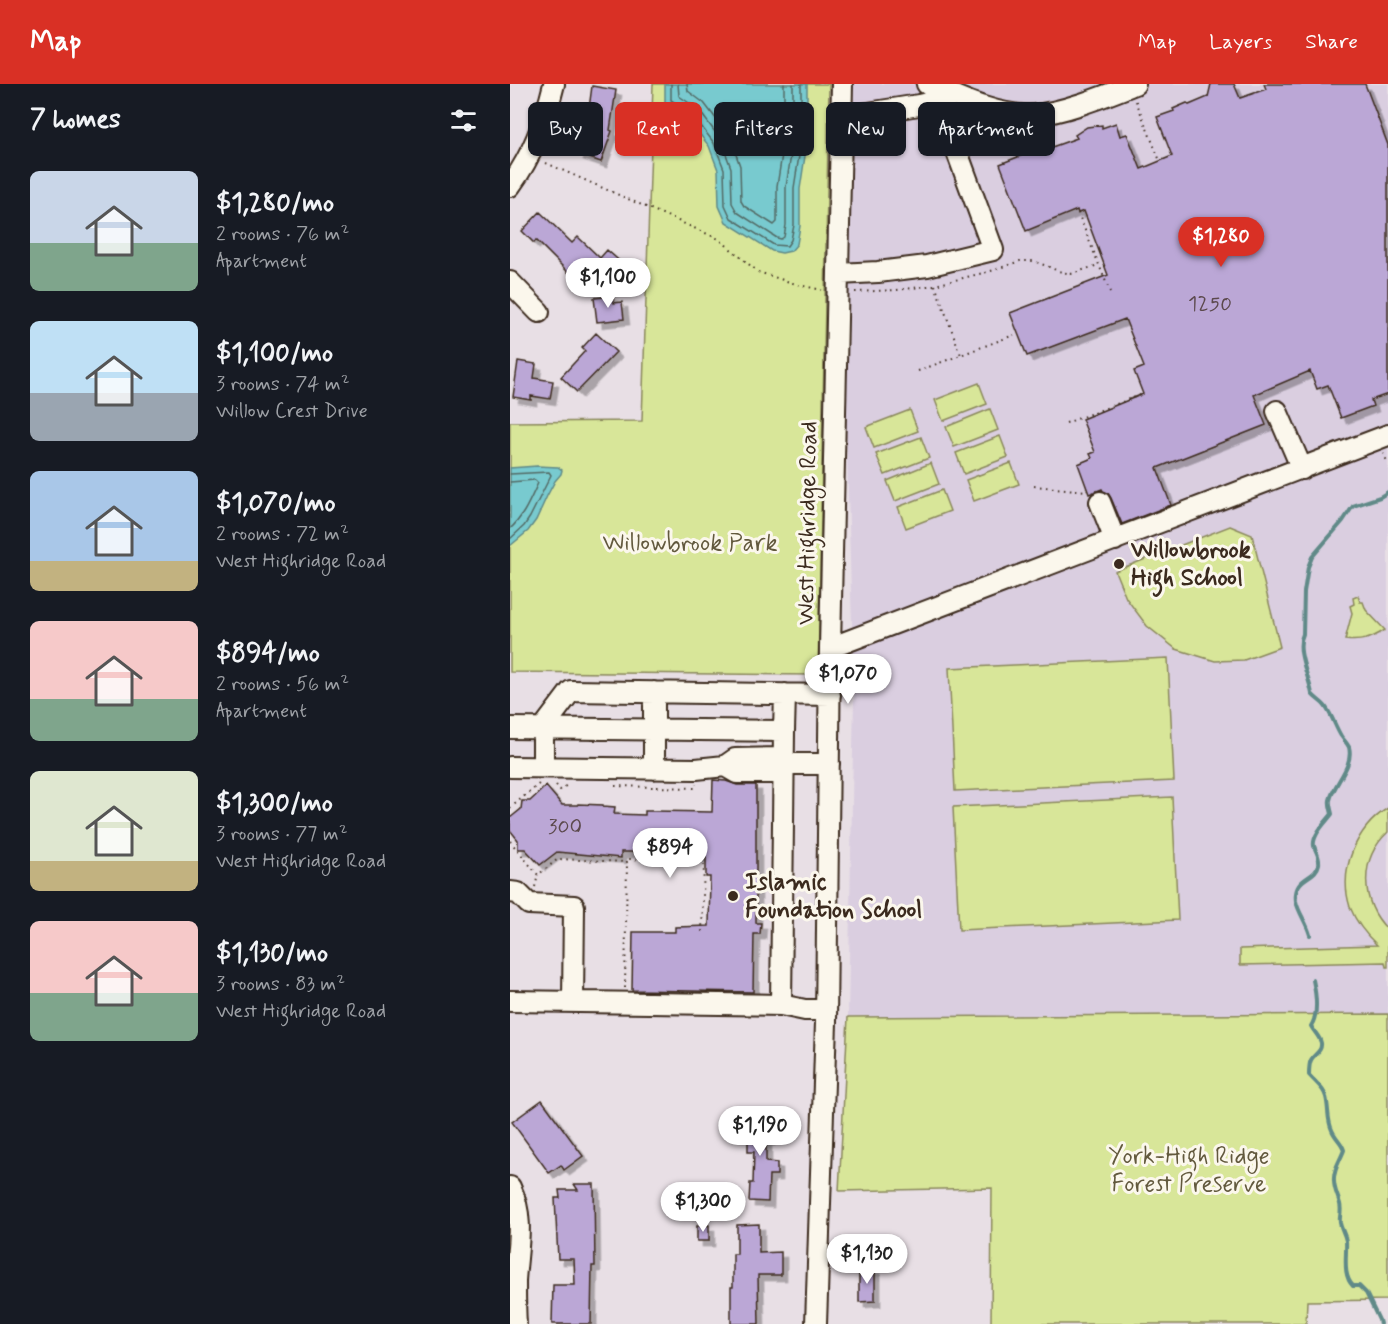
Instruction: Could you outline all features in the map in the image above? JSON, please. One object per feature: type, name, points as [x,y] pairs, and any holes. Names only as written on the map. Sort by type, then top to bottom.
[{"type":"street","points":[[510,186],[539,135],[554,84]]},
{"type":"street","name":"West Highridge Road","points":[[842,84],[842,102]]},
{"type":"street","points":[[906,107],[919,105],[940,94],[1005,112],[1033,115],[1055,112],[1133,85]]},
{"type":"street","points":[[838,283],[878,272],[927,266],[993,250],[940,94]]},
{"type":"street","name":"West Highridge Road","points":[[816,1324],[826,1010],[830,648],[841,156]]},
{"type":"street","points":[[510,282],[539,312]]},
{"type":"street","points":[[1277,411],[1302,469]]},
{"type":"street","points":[[830,648],[1388,435]]},
{"type":"street","points":[[1093,497],[1115,540]]},
{"type":"street","points":[[546,777],[543,728],[571,691],[830,694]]},
{"type":"street","points":[[654,692],[654,769]]},
{"type":"street","points":[[781,1005],[785,694]]},
{"type":"street","points":[[510,728],[784,731]]},
{"type":"street","points":[[510,767],[546,777],[654,769],[696,769],[725,766],[735,759],[778,758],[784,764],[829,764]]},
{"type":"street","points":[[510,892],[518,893],[529,904],[574,906],[573,1002]]},
{"type":"street","points":[[510,1001],[781,1005],[805,1010],[826,1010]]},
{"type":"street","points":[[510,1187],[520,1223],[515,1280],[516,1324]]},
{"type":"path","points":[[1133,85],[1160,161]]},
{"type":"path","points":[[546,163],[719,239],[759,272],[824,291],[838,283],[897,290],[935,285],[1020,261],[1033,261],[1058,272],[1071,274],[1098,265]]},
{"type":"path","points":[[1078,213],[1110,292]]},
{"type":"path","points":[[935,285],[960,355]]},
{"type":"path","points":[[918,371],[1014,334]]},
{"type":"path","points":[[1066,423],[1143,394]]},
{"type":"path","points":[[1034,486],[1093,497]]},
{"type":"path","points":[[610,786],[695,788],[696,769]]},
{"type":"path","points":[[510,808],[546,777],[560,790],[566,785],[577,785]]},
{"type":"path","points":[[510,841],[538,875],[558,859],[704,861],[702,932]]},
{"type":"path","points":[[625,995],[627,861]]},
{"type":"shaded area","name":"Willowbrook High School","points":[[847,84],[1388,84],[1388,1014],[848,1017],[854,695],[845,390],[847,156],[906,156],[906,102],[847,102]]},
{"type":"green space","name":"Willowbrook Park","points":[[653,84],[829,84],[829,102],[826,102],[828,156],[818,675],[510,672],[510,422],[642,421],[651,156],[702,156],[702,102],[652,102]]},
{"type":"green space","points":[[979,383],[987,404],[943,421],[935,400]]},
{"type":"green space","points":[[990,409],[998,430],[954,447],[946,427]]},
{"type":"green space","points":[[910,410],[918,431],[874,448],[866,427]]},
{"type":"green space","points":[[1000,436],[1008,457],[964,474],[956,453]]},
{"type":"green space","points":[[921,437],[929,458],[885,475],[876,454]]},
{"type":"green space","points":[[931,463],[939,484],[895,501],[887,481]]},
{"type":"green space","points":[[1011,463],[1019,484],[974,501],[966,480]]},
{"type":"green space","points":[[942,490],[950,511],[906,528],[898,507]]},
{"type":"green space","points":[[1230,526],[1252,535],[1280,647],[1244,660],[1215,661],[1176,649],[1147,626],[1126,598],[1115,571]]},
{"type":"green space","points":[[1358,596],[1366,610],[1385,630],[1366,639],[1345,640],[1352,613],[1350,606],[1354,604],[1353,598]]},
{"type":"green space","points":[[1168,658],[1174,781],[955,791],[949,668]]},
{"type":"green space","points":[[1172,797],[1178,920],[959,930],[953,807]]},
{"type":"green space","points":[[1388,808],[1388,832],[1372,855],[1367,881],[1372,907],[1388,930],[1388,967],[1385,962],[1240,965],[1240,949],[1377,945],[1361,928],[1352,912],[1346,879],[1352,851],[1359,838],[1377,816]]},
{"type":"green space","name":"York-High Ridge Forest Preserve","points":[[1388,1014],[1388,1300],[1307,1301],[1306,1324],[991,1324],[992,1188],[839,1191],[848,1017]]},
{"type":"water","points":[[665,84],[807,84],[807,102],[714,102],[714,156],[805,156],[800,189],[800,226],[797,244],[791,251],[782,253],[772,251],[726,222],[719,206],[718,170],[709,146],[702,137],[702,102],[665,102]]},
{"type":"water","points":[[558,467],[562,470],[536,520],[528,531],[510,546],[510,468]]},
{"type":"building","points":[[1211,84],[1234,84],[1240,98],[1266,89],[1264,84],[1365,84],[1388,145],[1388,394],[1371,400],[1373,406],[1341,418],[1328,385],[1317,389],[1310,371],[1254,395],[1266,425],[1157,468],[1171,505],[1122,524],[1108,493],[1102,489],[1089,494],[1078,464],[1092,458],[1090,454],[1095,452],[1082,419],[1143,394],[1134,371],[1144,367],[1125,319],[1027,356],[1010,313],[1108,275],[1084,211],[1078,213],[1077,210],[1026,231],[1000,164],[1020,156],[1055,156],[1055,146],[1077,138],[1075,135],[1087,127],[1102,125],[1102,128],[1116,123],[1120,136],[1127,134],[1141,169],[1172,156],[1157,117],[1187,103],[1189,105],[1208,97]]},
{"type":"building","points":[[592,86],[616,90],[610,130],[612,131],[601,162],[584,156],[603,156],[603,102],[590,102]]},
{"type":"building","points":[[540,212],[572,243],[578,237],[600,258],[607,250],[624,265],[614,276],[599,263],[579,283],[536,240],[534,243],[522,231]]},
{"type":"building","points":[[613,296],[614,303],[622,302],[624,319],[597,322],[594,298]]},
{"type":"building","points":[[596,333],[616,352],[577,392],[561,377],[585,351],[582,348]]},
{"type":"building","points":[[518,361],[536,364],[534,378],[553,381],[550,399],[531,396],[531,400],[513,397]]},
{"type":"building","name":"Islamic Foundation School","points":[[713,780],[737,785],[756,785],[756,923],[761,923],[760,934],[754,934],[753,992],[632,990],[633,932],[675,932],[675,927],[709,926],[710,877],[706,877],[706,857],[654,856],[645,855],[645,852],[621,852],[621,858],[557,852],[540,865],[525,849],[518,849],[518,840],[510,830],[510,818],[521,809],[522,801],[530,801],[546,786],[562,805],[615,807],[614,814],[645,815],[645,811],[712,812]]},
{"type":"building","points":[[542,1100],[583,1156],[564,1170],[561,1165],[549,1173],[512,1122]]},
{"type":"building","points":[[748,1114],[769,1114],[766,1162],[777,1163],[777,1175],[769,1175],[768,1202],[749,1201],[750,1183],[753,1183],[754,1152],[748,1152]]},
{"type":"building","points":[[574,1184],[594,1184],[595,1266],[592,1266],[591,1324],[552,1324],[553,1285],[575,1285],[574,1259],[558,1259],[555,1198],[560,1198],[559,1190],[578,1190]]},
{"type":"building","points":[[759,1224],[759,1253],[781,1252],[781,1275],[758,1275],[759,1324],[731,1324],[733,1254],[737,1254],[737,1225]]},
{"type":"building","points":[[709,1225],[709,1241],[697,1241],[697,1226]]},
{"type":"building","points":[[859,1269],[875,1269],[875,1301],[859,1302]]},
{"type":"waterway","points":[[1310,935],[1297,905],[1296,893],[1301,883],[1314,873],[1319,864],[1314,846],[1315,837],[1332,814],[1330,800],[1346,768],[1350,754],[1349,747],[1327,709],[1312,694],[1302,655],[1304,592],[1308,567],[1312,557],[1353,506],[1388,492]]},
{"type":"waterway","points":[[1313,980],[1316,1010],[1311,1026],[1321,1046],[1310,1062],[1309,1075],[1325,1094],[1330,1126],[1344,1150],[1334,1181],[1341,1207],[1340,1223],[1346,1241],[1346,1271],[1353,1286],[1359,1286],[1366,1293],[1380,1324]]},
{"type":"place","name":"Willowbrook High School","points":[[1119,564]]},
{"type":"place","name":"Islamic Foundation School","points":[[733,896]]}]
